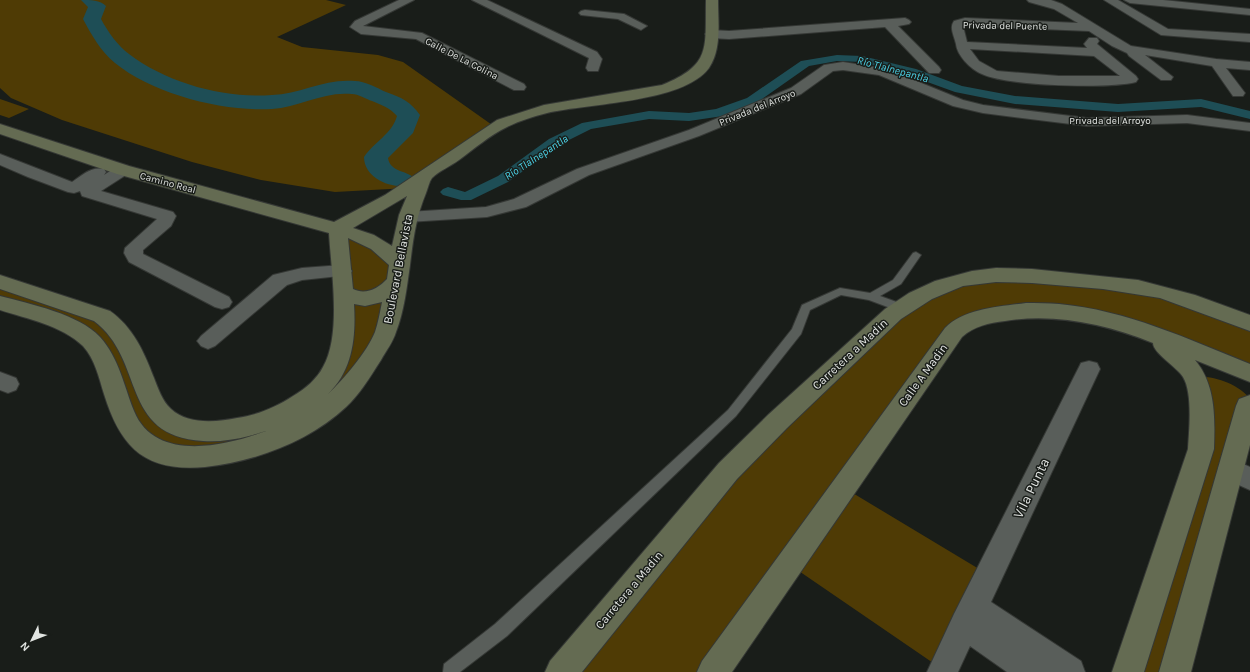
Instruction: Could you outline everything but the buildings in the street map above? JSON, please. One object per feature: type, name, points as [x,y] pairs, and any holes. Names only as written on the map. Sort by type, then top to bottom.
[{"type":"main road","name":"Boulevard Bellavista","points":[[0,302],[56,321],[77,331],[90,341],[102,357],[132,433],[149,448],[175,456],[200,457],[248,448],[295,428],[331,406],[358,379],[386,332],[399,272],[404,207],[421,181],[495,127],[522,116],[544,109],[665,89],[684,82],[700,72],[708,59],[711,34],[712,0]]},
{"type":"main road","name":"Camino Real","points":[[0,129],[116,168],[338,228],[376,242],[387,250],[399,272]]},
{"type":"main road","name":"Boulevard Bellavista","points":[[338,228],[404,207]]},
{"type":"main road","points":[[0,282],[102,316],[114,323],[123,335],[152,401],[162,417],[178,425],[202,431],[229,431],[267,420],[289,411],[324,384],[342,348],[344,332],[343,281],[338,228]]},
{"type":"main road","points":[[343,281],[356,299],[374,297],[387,291],[399,272]]},
{"type":"main road","name":"Carretera a Madin","points":[[561,672],[728,471],[778,421],[901,308],[912,300],[935,288],[961,280],[996,274],[1100,282],[1149,289],[1186,299],[1250,323]]},
{"type":"main road","points":[[1098,317],[1084,302],[1082,295],[1086,287],[1100,282]]},
{"type":"main road","name":"Calle A Madin","points":[[713,672],[943,346],[959,328],[982,317],[1010,311],[1067,312],[1098,317],[1153,335],[1250,373]]},
{"type":"main road","points":[[1128,672],[1201,449],[1202,422],[1194,376],[1181,359],[1153,335]]},
{"type":"main road","points":[[1175,672],[1241,465],[1248,406],[1250,405]]},
{"type":"street","name":"Calle De La Colina","points":[[408,0],[359,23],[356,27],[361,30],[418,36],[430,40],[519,87]]},
{"type":"street","points":[[478,0],[593,54],[596,59],[593,68]]},
{"type":"street","points":[[1033,0],[1052,1],[1104,36],[1128,49],[1166,77]]},
{"type":"street","points":[[1110,0],[1127,4],[1220,9]]},
{"type":"street","points":[[1127,4],[1160,2],[1250,12]]},
{"type":"street","points":[[1127,4],[1165,32],[1250,38]]},
{"type":"street","points":[[585,13],[622,11],[641,26]]},
{"type":"street","points":[[711,34],[729,35],[819,27],[905,22]]},
{"type":"street","name":"Privada del Puente","points":[[1090,27],[965,22],[958,23],[957,26],[961,45],[965,54],[989,73],[1053,80],[1131,78],[1097,52]]},
{"type":"street","points":[[888,23],[934,70]]},
{"type":"street","points":[[819,27],[831,38]]},
{"type":"street","points":[[1097,52],[1090,44],[1095,39],[1104,36]]},
{"type":"street","points":[[961,45],[1097,52]]},
{"type":"street","points":[[1128,49],[1216,63],[1250,66]]},
{"type":"street","points":[[1216,63],[1238,94]]},
{"type":"street","name":"Privada del Arroyo","points":[[404,207],[487,212],[520,203],[583,172],[694,133],[796,91],[828,68],[843,66],[882,72],[958,103],[983,110],[1087,122],[1187,120],[1228,123],[1250,127]]},
{"type":"street","points":[[0,159],[34,174],[167,216],[165,222],[134,248],[133,253],[136,258],[222,302]]},
{"type":"street","points":[[81,190],[116,168]]},
{"type":"street","points":[[208,342],[280,280],[290,276],[305,274],[343,281]]},
{"type":"street","name":"Vila Punta","points":[[942,672],[968,615],[1089,369]]},
{"type":"street","points":[[968,615],[1034,672]]},
{"type":"street","points":[[968,615],[1070,672]]},
{"type":"lane","points":[[871,297],[897,282],[916,255]]},
{"type":"lane","points":[[450,670],[501,630],[732,413],[797,331],[806,308],[840,291],[871,297],[901,308]]},
{"type":"shaded area","points":[[0,0],[326,0],[346,5],[277,37],[302,47],[378,55],[403,62],[495,127],[408,188],[335,192],[261,180],[192,162],[62,120],[11,98],[0,88]]},
{"type":"shaded area","points":[[0,99],[29,109],[9,118],[0,115]]},
{"type":"shaded area","points":[[338,228],[400,265],[358,379],[248,448],[149,447],[90,341],[0,303],[0,282],[102,316],[178,425],[267,420],[333,369]]},
{"type":"shaded area","points":[[996,275],[1149,289],[1250,323],[1250,373],[1153,335],[1037,310],[959,328],[713,672],[561,672],[728,471],[912,300]]},
{"type":"shaded area","points":[[1194,376],[1225,381],[1238,388],[1250,398],[1175,672],[1128,672],[1201,449]]},
{"type":"shaded area","points":[[846,489],[984,572],[939,667],[793,567]]},
{"type":"waterway","name":"Río Tlalnepantla","points":[[90,0],[97,6],[92,19],[100,34],[121,58],[147,75],[196,93],[220,100],[245,103],[274,102],[321,90],[355,87],[398,104],[409,115],[405,128],[376,157],[376,162],[380,170],[384,173],[403,180]]},
{"type":"waterway","name":"Río Tlalnepantla","points":[[448,192],[466,197],[503,179],[554,142],[587,126],[649,115],[689,117],[718,113],[751,101],[779,83],[805,63],[837,58],[862,59],[912,72],[959,89],[1015,100],[1118,108],[1201,103],[1250,115]]}]
